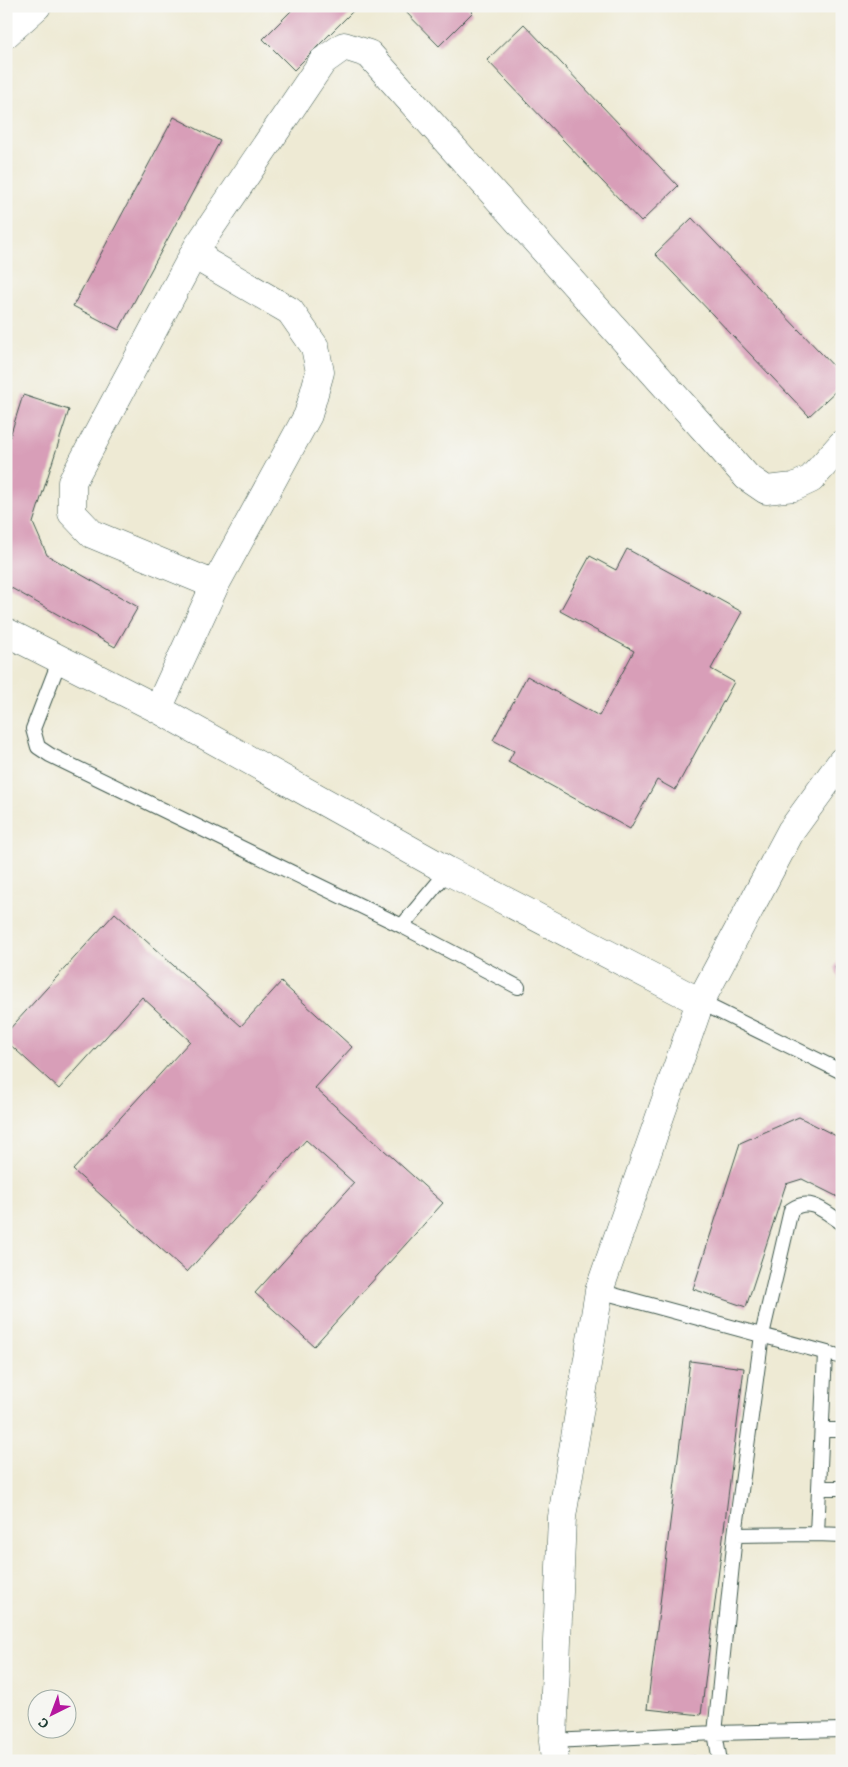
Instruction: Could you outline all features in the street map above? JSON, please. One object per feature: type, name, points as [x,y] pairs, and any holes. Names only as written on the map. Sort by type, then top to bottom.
[{"type":"street","points":[[6,34],[37,6]]},
{"type":"street","points":[[215,586],[92,534],[72,513],[72,482],[198,246],[323,61],[344,46],[369,54],[747,477],[766,490],[794,487],[811,479],[842,444]]},
{"type":"street","points":[[158,709],[215,586],[308,415],[320,372],[315,347],[290,311],[204,261],[198,246]]},
{"type":"street","points":[[6,632],[158,709],[448,871],[700,1002]]},
{"type":"street","points":[[554,1751],[562,1516],[599,1291],[700,1002],[791,831],[842,761]]},
{"type":"lane","points":[[60,659],[33,729],[38,747],[50,755],[402,926],[518,987]]},
{"type":"lane","points":[[402,926],[448,871]]},
{"type":"lane","points":[[700,1002],[842,1072]]},
{"type":"lane","points":[[720,1761],[715,1733],[736,1535],[762,1335],[791,1210],[799,1204],[812,1204],[842,1223]]},
{"type":"lane","points":[[599,1291],[842,1357]]},
{"type":"lane","points":[[817,1534],[825,1353]]},
{"type":"lane","points":[[822,1430],[842,1430]]},
{"type":"lane","points":[[819,1488],[842,1488]]},
{"type":"lane","points":[[736,1535],[842,1535]]},
{"type":"lane","points":[[554,1751],[715,1733],[842,1730]]},
{"type":"building","points":[[296,6],[358,6],[294,70],[263,39]]},
{"type":"building","points":[[400,6],[467,6],[473,12],[439,46]]},
{"type":"building","points":[[524,24],[678,186],[641,222],[487,60]]},
{"type":"building","points":[[174,117],[220,141],[119,330],[73,306]]},
{"type":"building","points":[[692,218],[842,375],[842,385],[809,416],[655,254]]},
{"type":"building","points":[[23,395],[69,410],[33,523],[47,555],[138,607],[115,647],[6,585],[6,449]]},
{"type":"building","points":[[627,549],[742,612],[711,669],[734,682],[675,790],[657,780],[630,829],[508,762],[514,751],[493,740],[527,676],[599,716],[634,651],[560,611],[590,556],[616,570]]},
{"type":"building","points":[[115,913],[241,1026],[281,982],[352,1047],[315,1088],[443,1203],[314,1346],[255,1293],[354,1183],[306,1140],[187,1272],[73,1170],[190,1041],[142,997],[59,1089],[6,1041],[6,1033]]},
{"type":"building","points":[[842,954],[842,986],[841,986],[835,967]]},
{"type":"building","points":[[799,1117],[842,1139],[842,1199],[802,1179],[786,1184],[746,1307],[693,1289],[740,1143]]},
{"type":"building","points":[[690,1361],[744,1368],[701,1715],[647,1709]]},
{"type":"building","points":[[695,1756],[696,1761],[676,1761],[676,1760]]}]
